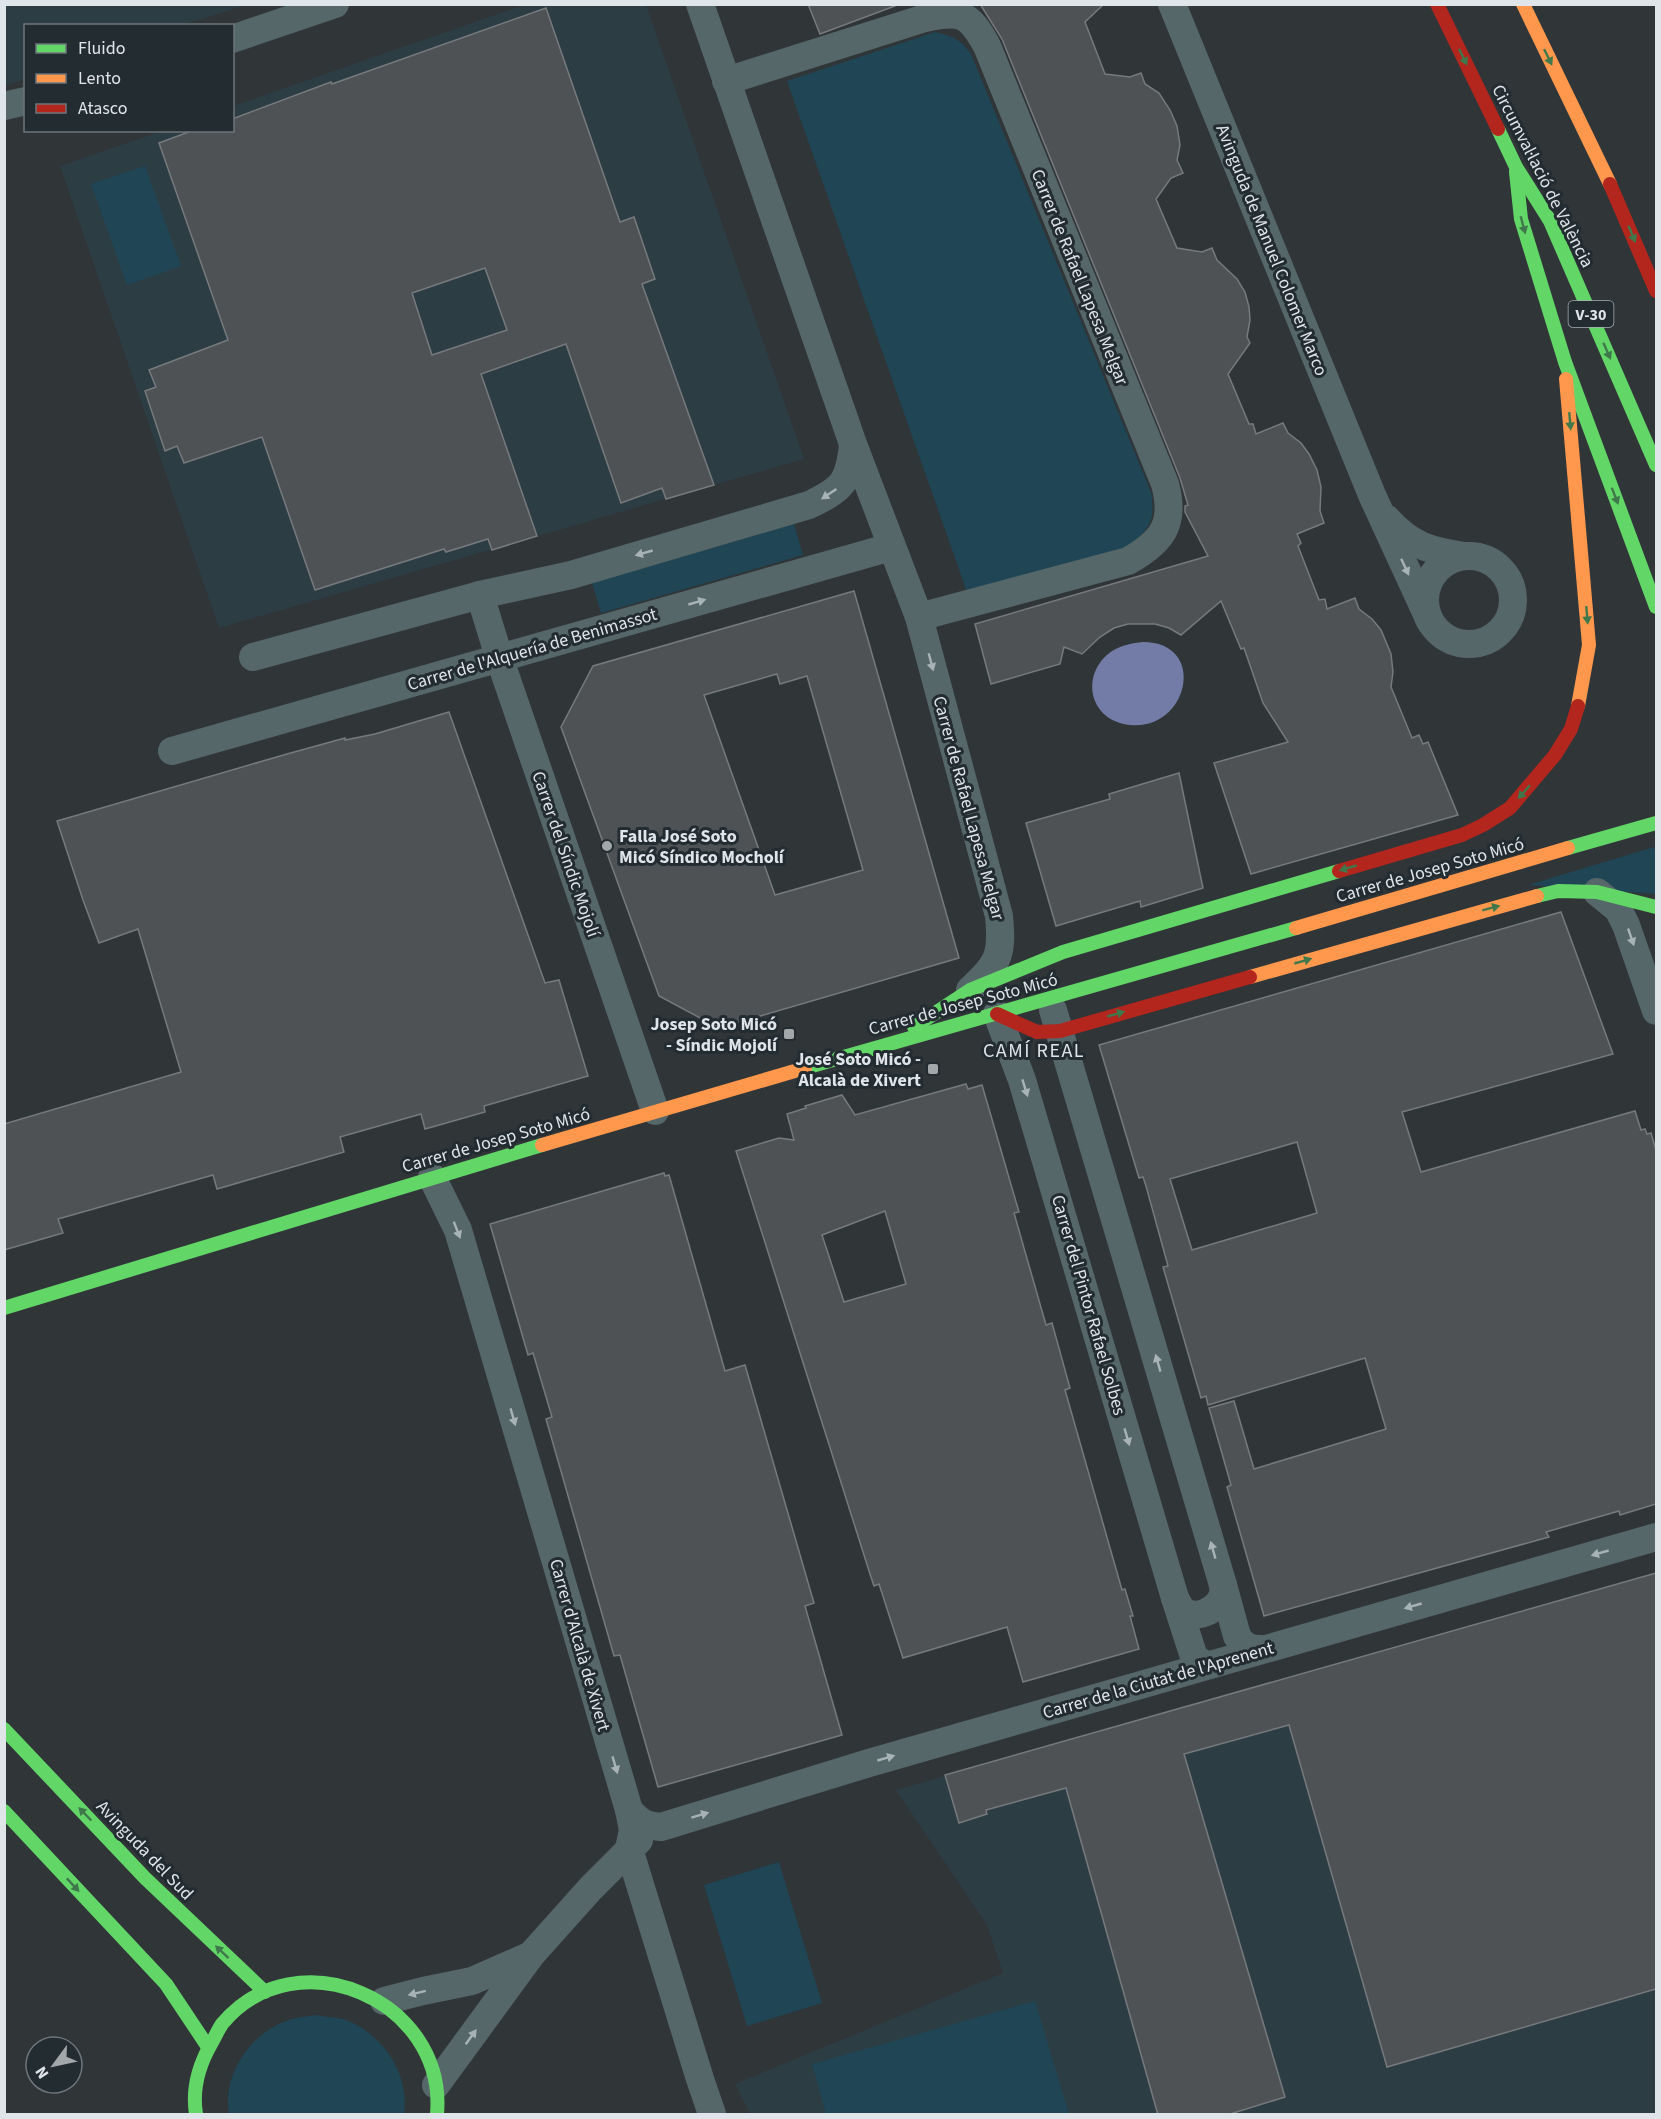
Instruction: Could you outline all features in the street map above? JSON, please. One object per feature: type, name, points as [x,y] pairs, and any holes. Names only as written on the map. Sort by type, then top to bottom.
[{"type":"main road","name":"Circumval·lació de València","points":[[1437,4],[1516,167],[1550,221],[1656,465]]},
{"type":"main road","points":[[1523,4],[1612,188],[1656,291]]},
{"type":"main road","points":[[1516,167],[1521,219],[1565,362],[1656,607]]},
{"type":"main road","points":[[890,1042],[970,990],[1063,952],[1462,835],[1510,808],[1555,755],[1571,729],[1581,695],[1589,645],[1565,362]]},
{"type":"main road","name":"Carrer de Josep Soto Micó","points":[[4,1308],[890,1042],[1050,999],[1656,823]]},
{"type":"main road","points":[[997,1014],[1037,1032],[1060,1031],[1558,891],[1596,892],[1656,907]]},
{"type":"main road","name":"Avinguda del Sud","points":[[4,1730],[145,1878],[265,1992]]},
{"type":"main road","points":[[4,1811],[166,1984],[208,2047]]},
{"type":"main road","points":[[196,2115],[197,2077],[208,2047],[232,2014],[265,1992],[288,1984],[313,1981],[338,1983],[361,1990],[384,2001],[403,2017],[418,2037],[430,2060],[436,2085],[437,2115]]},
{"type":"street","points":[[234,38],[335,4]]},
{"type":"street","name":"Carrer de Rafael Lapesa Melgar","points":[[700,4],[853,444],[919,617],[999,916],[1000,948],[993,968],[970,990]]},
{"type":"street","name":"Avinguda de Manuel Colomer Marco","points":[[1172,4],[1372,495],[1430,621],[1450,640],[1464,644],[1478,644],[1491,639],[1502,630],[1510,618],[1514,603],[1512,588],[1505,574],[1494,563],[1480,557],[1435,551],[1412,542],[1382,513],[1372,495]]},
{"type":"street","name":"Carrer de Rafael Lapesa Melgar","points":[[726,81],[925,18],[948,13],[964,16],[978,29],[987,46],[1165,484],[1170,502],[1168,519],[1160,537],[1145,551],[1128,561],[919,617]]},
{"type":"street","points":[[253,657],[480,595],[571,575],[808,505],[831,495],[845,481],[851,464],[853,444]]},
{"type":"street","name":"Carrer de l'Alquería de Benimassot","points":[[172,750],[891,547]]},
{"type":"street","points":[[1430,621],[1425,594],[1429,581],[1438,568],[1450,559],[1465,555]]},
{"type":"street","name":"Carrer del Síndic Mojolí","points":[[480,595],[499,657],[655,1111]]},
{"type":"street","points":[[1596,892],[1618,909],[1656,1011]]},
{"type":"street","points":[[1050,999],[1237,1636],[1249,1649],[1262,1649]]},
{"type":"street","name":"Carrer del Pintor Rafael Solbes","points":[[997,1014],[1022,1080],[1194,1658],[1202,1663],[1216,1664]]},
{"type":"street","name":"Carrer d'Alcalà de Xivert","points":[[432,1178],[458,1230],[628,1810],[633,1830],[629,1849],[712,2115]]},
{"type":"street","name":"Carrer de la Ciutat de l'Aprenent","points":[[436,2085],[531,1955],[629,1849],[645,1835],[662,1827],[868,1763],[1656,1537]]},
{"type":"street","points":[[1175,1598],[1183,1610],[1191,1614],[1205,1614],[1216,1606],[1223,1594],[1223,1585]]},
{"type":"street","points":[[1216,1664],[1234,1647],[1237,1636]]},
{"type":"street","points":[[628,1810],[638,1821],[648,1826],[662,1827]]},
{"type":"street","name":"Carrer de la Ciutat de l'Aprenent","points":[[384,2001],[472,1981],[531,1955]]},
{"type":"shaded area","points":[[5,4],[246,4],[186,24],[24,24],[24,79],[5,86]]},
{"type":"shaded area","points":[[524,5],[646,5],[804,459],[219,628],[60,166],[159,132],[234,132],[234,106]]},
{"type":"shaded area","points":[[935,32],[956,39],[971,54],[1151,492],[1152,502],[1149,525],[1139,537],[1124,548],[967,592],[787,81]]},
{"type":"shaded area","points":[[145,166],[181,266],[127,285],[91,184]]},
{"type":"shaded area","points":[[794,524],[803,555],[601,613],[592,583]]},
{"type":"shaded area","points":[[1143,642],[1164,646],[1177,656],[1183,670],[1183,686],[1177,701],[1166,715],[1150,723],[1130,725],[1116,722],[1105,715],[1093,695],[1092,683],[1095,672],[1112,651]]},
{"type":"shaded area","points":[[1654,847],[1656,894],[1528,885]]},
{"type":"shaded area","points":[[1656,1573],[1656,2114],[750,2114],[735,2084],[1003,1973],[987,1925],[896,1790]]},
{"type":"shaded area","points":[[779,1862],[822,2003],[747,2026],[704,1885]]},
{"type":"shaded area","points":[[1035,2001],[1069,2114],[826,2114],[812,2064]]},
{"type":"shaded area","points":[[315,2015],[343,2019],[357,2025],[381,2044],[398,2070],[405,2099],[404,2114],[229,2114],[228,2099],[234,2071],[250,2046],[273,2027],[289,2020]]},
{"type":"building","points":[[808,4],[895,4],[895,6],[820,34]]},
{"type":"building","points":[[980,4],[1104,4],[1085,22],[1105,74],[1130,77],[1141,73],[1145,84],[1159,93],[1170,110],[1177,126],[1180,145],[1177,160],[1183,173],[1171,178],[1156,199],[1177,248],[1202,252],[1212,248],[1217,260],[1237,279],[1245,292],[1249,307],[1250,320],[1247,337],[1250,343],[1228,374],[1249,424],[1253,424],[1256,434],[1283,423],[1288,433],[1301,443],[1309,454],[1317,470],[1321,487],[1320,511],[1324,523],[1297,534],[1301,543],[1298,546],[1319,600],[1325,599],[1327,609],[1355,598],[1359,609],[1381,630],[1391,654],[1393,672],[1391,687],[1412,738],[1419,735],[1423,744],[1428,742],[1458,815],[1251,874],[1214,763],[1288,742],[1263,703],[1244,648],[1241,649],[1221,601],[1181,635],[1155,624],[1128,624],[1114,628],[1100,637],[1082,654],[1064,647],[1060,664],[991,684],[975,624],[1208,556],[1185,512],[1185,506],[1188,505],[1180,478],[1002,39]]},
{"type":"building","points":[[546,8],[620,222],[634,217],[655,279],[642,284],[714,485],[666,499],[662,488],[621,503],[566,344],[481,374],[537,536],[492,550],[488,539],[446,552],[444,549],[315,590],[262,437],[184,463],[177,446],[165,451],[145,391],[156,387],[149,370],[228,340],[159,143],[189,132],[234,132],[234,118],[331,82],[332,84]],"holes":[[[485,268],[507,330],[432,355],[412,293]]]},
{"type":"building","points":[[854,591],[959,958],[719,1028],[659,996],[561,727],[593,666]],"holes":[[[777,674],[780,684],[807,676],[863,870],[775,895],[704,695]]]},
{"type":"building","points":[[449,712],[545,983],[559,980],[588,1076],[484,1106],[485,1112],[425,1129],[421,1114],[340,1137],[344,1152],[217,1189],[213,1175],[58,1219],[63,1233],[4,1250],[4,1124],[181,1072],[138,929],[99,943],[57,821],[287,754],[345,738],[345,740],[375,734]]},
{"type":"building","points":[[1179,773],[1203,888],[1141,907],[1140,901],[1056,926],[1026,823],[1110,799],[1109,794]]},
{"type":"building","points":[[1561,912],[1613,1054],[1402,1112],[1421,1172],[1635,1111],[1641,1130],[1645,1129],[1647,1134],[1651,1133],[1656,1150],[1656,1504],[1620,1515],[1619,1511],[1546,1532],[1549,1537],[1264,1616],[1227,1487],[1231,1485],[1209,1408],[1234,1401],[1254,1469],[1386,1429],[1365,1358],[1208,1405],[1206,1396],[1201,1398],[1163,1267],[1168,1266],[1146,1186],[1143,1177],[1139,1178],[1099,1045]],"holes":[[[1297,1142],[1317,1213],[1192,1250],[1170,1179]]]},
{"type":"building","points":[[966,1084],[968,1089],[982,1085],[1019,1212],[1014,1213],[1046,1325],[1052,1323],[1070,1388],[1065,1390],[1122,1590],[1125,1589],[1133,1616],[1130,1616],[1139,1649],[1023,1682],[1007,1627],[903,1658],[879,1584],[874,1586],[870,1574],[736,1151],[779,1138],[794,1140],[787,1114],[806,1108],[805,1106],[842,1095],[855,1115]],"holes":[[[885,1211],[906,1284],[844,1302],[822,1235]]]},
{"type":"building","points":[[664,1173],[665,1176],[669,1175],[725,1371],[745,1365],[814,1603],[805,1606],[842,1735],[658,1787],[620,1655],[614,1656],[546,1419],[552,1417],[533,1353],[528,1355],[490,1224]]},
{"type":"building","points":[[1656,1573],[1656,1989],[1387,2067],[1289,1725],[1184,1754],[1285,2097],[1227,2115],[1158,2115],[1066,1788],[986,1810],[987,1814],[959,1823],[945,1775]]},
{"type":"traffic: fast","points":[[1498,129],[1516,167],[1550,221],[1656,465]]},
{"type":"traffic: fast","points":[[1516,172],[1521,219],[1565,362],[1656,607]]},
{"type":"traffic: fast","points":[[1568,848],[1656,823]]},
{"type":"traffic: fast","points":[[914,1027],[970,990],[1063,952],[1339,871]]},
{"type":"traffic: fast","points":[[1537,896],[1558,891],[1597,892],[1656,907]]},
{"type":"traffic: fast","points":[[805,1068],[1296,928]]},
{"type":"traffic: fast","points":[[4,1308],[542,1145]]},
{"type":"traffic: fast","points":[[4,1729],[145,1878],[265,1992]]},
{"type":"traffic: fast","points":[[4,1811],[166,1984],[208,2047]]},
{"type":"traffic: fast","points":[[196,2114],[195,2095],[200,2069],[222,2024],[253,1998],[288,1984],[325,1983],[361,1993],[393,2012],[418,2039],[434,2074],[437,2114]]},
{"type":"traffic: slow","points":[[1523,4],[1610,184]]},
{"type":"traffic: slow","points":[[1566,379],[1589,645],[1578,706]]},
{"type":"traffic: slow","points":[[1296,928],[1568,848]]},
{"type":"traffic: slow","points":[[1250,977],[1537,896]]},
{"type":"traffic: slow","points":[[542,1145],[805,1068]]},
{"type":"traffic: jam","points":[[1437,4],[1498,129]]},
{"type":"traffic: jam","points":[[1610,184],[1656,291]]},
{"type":"traffic: jam","points":[[1339,871],[1462,835],[1510,808],[1555,755],[1571,729],[1578,706]]},
{"type":"traffic: jam","points":[[997,1014],[1037,1032],[1060,1031],[1250,977]]},
{"type":"place","name":"Falla José Soto Micó Síndico Mocholí","points":[[607,846]]},
{"type":"place","name":"Josep Soto Micó - Síndic Mojolí","points":[[789,1034]]},
{"type":"place","name":"José Soto Micó - Alcalà de Xivert","points":[[933,1069]]},
{"type":"district","name":"CAMÍ REAL","points":[[1034,1050]]}]
